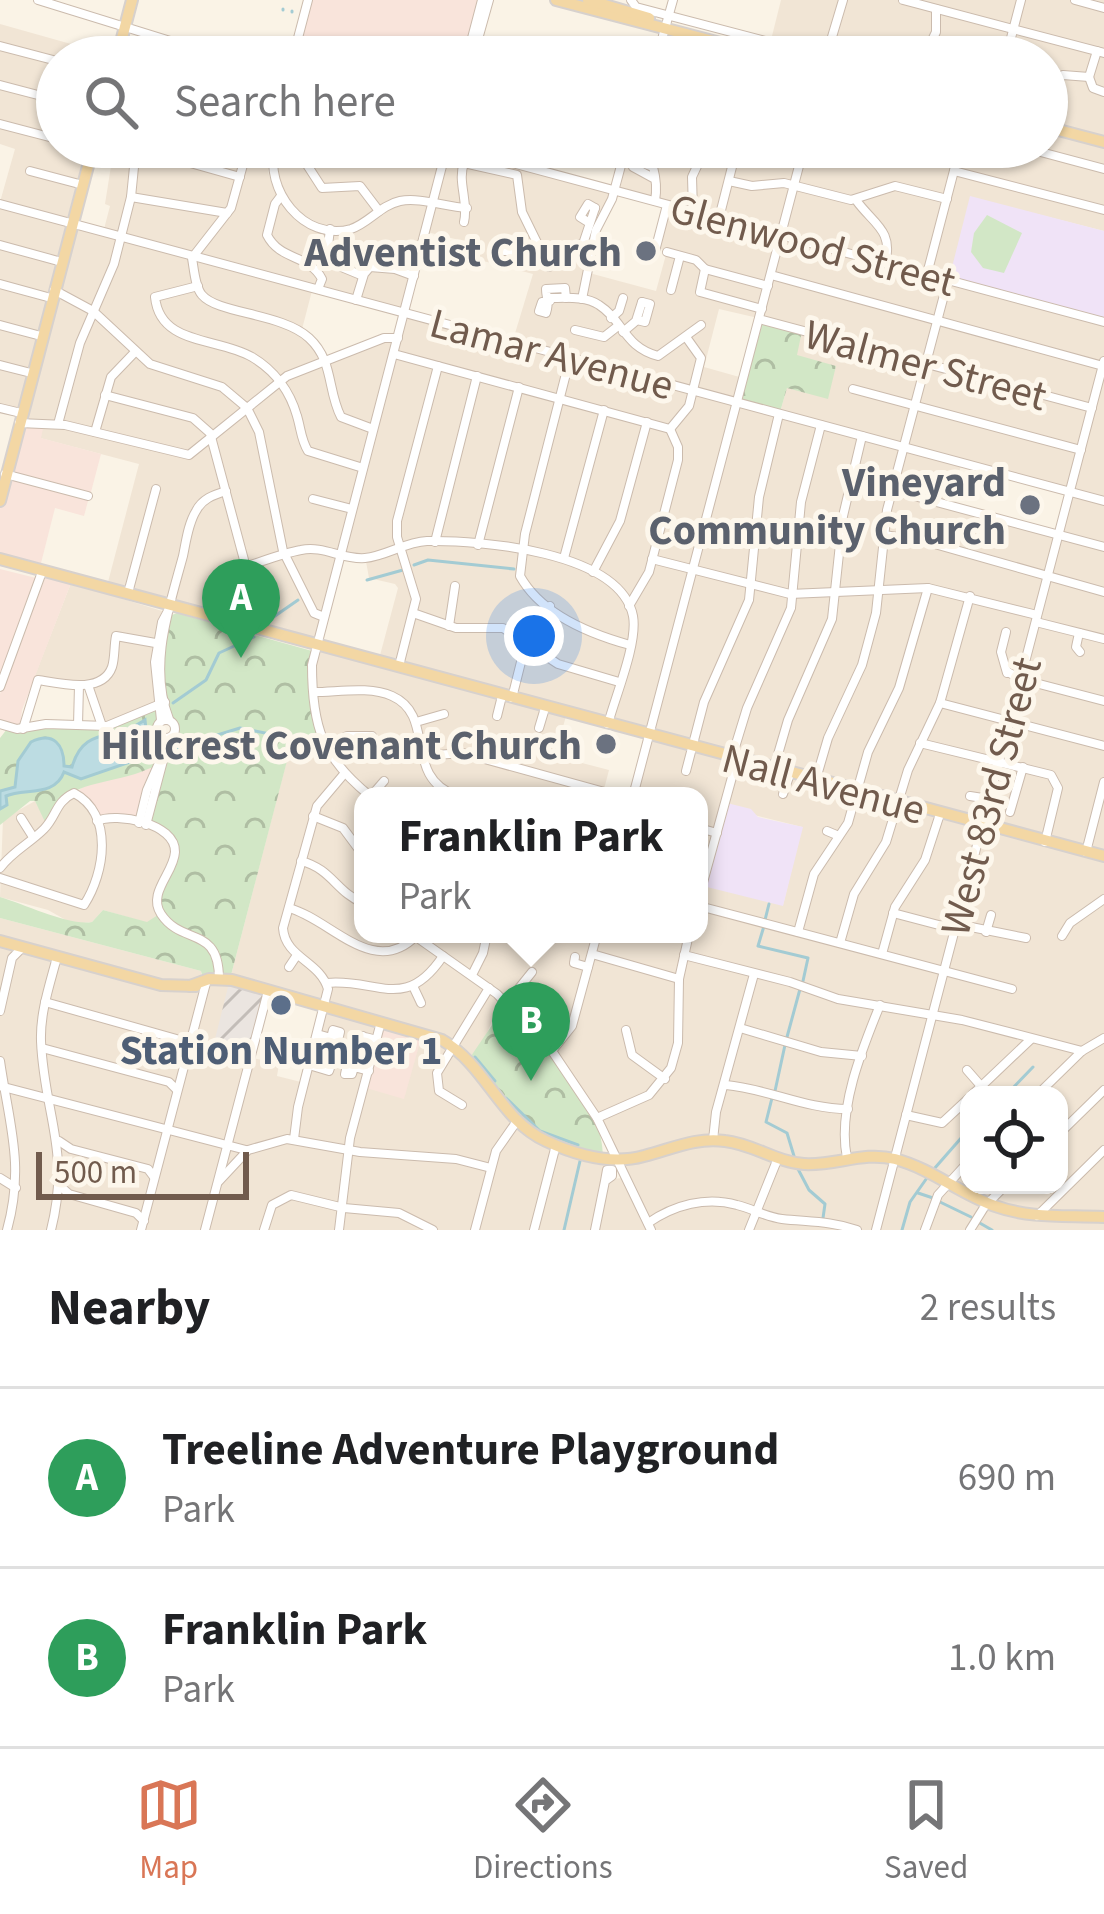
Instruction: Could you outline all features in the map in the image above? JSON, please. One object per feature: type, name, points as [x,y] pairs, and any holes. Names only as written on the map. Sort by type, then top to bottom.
[{"type":"main road","points":[[120,36],[129,0]]},
{"type":"main road","points":[[556,0],[667,22],[710,36]]},
{"type":"main road","points":[[588,0],[718,36]]},
{"type":"main road","points":[[1068,133],[1104,142]]},
{"type":"main road","points":[[0,501],[5,452],[19,418],[85,168]]},
{"type":"main road","name":"Nall Avenue","points":[[0,561],[1104,856]]},
{"type":"main road","points":[[4,942],[166,986],[235,982],[453,1046],[537,1137],[610,1159],[713,1140],[819,1164],[869,1155],[894,1159],[1037,1216],[1104,1217]]},
{"type":"street","points":[[38,0],[158,36]]},
{"type":"street","points":[[299,36],[308,0]]},
{"type":"street","points":[[475,36],[486,0]]},
{"type":"street","points":[[476,36],[486,0]]},
{"type":"street","points":[[631,0],[667,22],[731,36]]},
{"type":"street","points":[[663,36],[673,0]]},
{"type":"street","points":[[834,36],[843,0]]},
{"type":"street","points":[[903,0],[1042,36]]},
{"type":"street","points":[[1011,36],[1021,0]]},
{"type":"street","points":[[1075,0],[1104,8]]},
{"type":"street","points":[[932,5],[935,36]]},
{"type":"street","points":[[835,36],[839,15]]},
{"type":"street","points":[[1068,43],[1100,52],[1089,77],[1093,88],[1104,92]]},
{"type":"street","points":[[0,46],[36,55]]},
{"type":"street","points":[[1068,75],[1089,77]]},
{"type":"street","points":[[0,85],[36,94]]},
{"type":"street","points":[[0,124],[36,133]]},
{"type":"street","points":[[1068,159],[1104,169]]},
{"type":"street","points":[[58,424],[93,311],[111,275],[133,168]]},
{"type":"street","points":[[208,168],[240,177]]},
{"type":"street","points":[[242,168],[227,213],[193,255],[198,286],[210,301],[294,327],[315,344],[325,359],[341,417],[374,429]]},
{"type":"street","points":[[271,168],[280,196],[303,219],[330,229],[355,227],[407,200],[466,208]]},
{"type":"street","points":[[309,168],[322,188],[360,186],[379,212]]},
{"type":"street","points":[[360,787],[324,746],[314,692],[316,646],[443,168]]},
{"type":"street","points":[[463,168],[464,222]]},
{"type":"street","points":[[501,168],[518,176],[522,212],[549,267]]},
{"type":"street","name":"Glenwood Street","points":[[517,168],[1104,322]]},
{"type":"street","points":[[504,251],[545,256],[584,245],[614,190],[620,168]]},
{"type":"street","points":[[692,212],[696,168]]},
{"type":"street","points":[[718,218],[731,168]]},
{"type":"street","points":[[635,787],[799,168]]},
{"type":"street","points":[[927,274],[955,168]]},
{"type":"street","points":[[958,168],[1104,211]]},
{"type":"street","points":[[30,171],[81,184]]},
{"type":"street","points":[[655,179],[655,201]]},
{"type":"street","points":[[729,181],[794,186],[856,200],[895,186],[946,199]]},
{"type":"street","points":[[280,196],[267,235],[276,250],[317,268],[322,278],[318,289]]},
{"type":"street","points":[[131,197],[227,213]]},
{"type":"street","points":[[856,200],[887,234],[885,263]]},
{"type":"street","name":"Lamar Avenue","points":[[0,204],[1104,501]]},
{"type":"street","points":[[655,251],[668,205]]},
{"type":"street","points":[[581,299],[584,245],[595,208]]},
{"type":"street","points":[[330,229],[328,246],[334,264],[363,276]]},
{"type":"street","points":[[0,245],[58,264]]},
{"type":"street","points":[[667,252],[696,260],[705,269],[765,286]]},
{"type":"street","points":[[671,290],[680,256]]},
{"type":"street","points":[[356,300],[363,276],[375,266],[414,276]]},
{"type":"street","name":"Walmer Street","points":[[705,269],[700,292],[926,363],[1092,408]]},
{"type":"street","points":[[771,275],[1104,365]]},
{"type":"street","points":[[815,781],[827,738],[862,665],[881,589],[892,490],[948,280]]},
{"type":"street","points":[[0,284],[52,294],[93,311],[156,367],[222,387],[247,408],[259,432],[284,554],[314,613],[324,617]]},
{"type":"street","points":[[198,286],[155,297],[160,318],[171,329],[246,354],[280,381],[308,451],[363,468]]},
{"type":"street","points":[[617,325],[623,298]]},
{"type":"street","points":[[550,299],[581,299],[600,305],[639,350],[658,356],[701,325]]},
{"type":"street","points":[[575,330],[604,338],[617,325],[637,320],[642,302]]},
{"type":"street","points":[[0,325],[41,336]]},
{"type":"street","points":[[670,429],[686,412],[694,391],[700,354],[686,337]]},
{"type":"street","points":[[0,407],[19,418],[184,455],[196,452],[280,381],[325,359],[398,338]]},
{"type":"street","points":[[95,432],[111,377],[134,352]]},
{"type":"street","points":[[394,354],[670,429]]},
{"type":"street","points":[[570,358],[522,549],[524,584],[585,631],[630,644]]},
{"type":"street","points":[[0,365],[31,374]]},
{"type":"street","points":[[398,668],[415,588],[400,547],[397,521],[438,365]]},
{"type":"street","name":"West 83rd Street","points":[[876,1230],[1104,365]]},
{"type":"street","points":[[435,542],[477,376]]},
{"type":"street","points":[[478,545],[519,387]]},
{"type":"street","points":[[853,389],[1081,450]]},
{"type":"street","points":[[105,394],[193,418],[213,438],[252,593],[246,627]]},
{"type":"street","points":[[564,557],[604,410]]},
{"type":"street","points":[[686,771],[711,681],[740,624],[752,585],[759,496],[779,414]]},
{"type":"street","points":[[593,572],[620,521],[647,422]]},
{"type":"street","points":[[708,865],[747,708],[783,632],[794,594],[801,502],[820,425]]},
{"type":"street","points":[[629,605],[652,559],[679,455],[670,429]]},
{"type":"street","points":[[774,770],[788,720],[828,633],[837,593],[843,516],[862,436]]},
{"type":"street","points":[[2,482],[88,496]]},
{"type":"street","points":[[128,595],[155,489]]},
{"type":"street","points":[[892,490],[1104,547]]},
{"type":"street","points":[[142,824],[165,738],[174,727],[165,720],[159,644],[195,513],[210,497],[226,491]]},
{"type":"street","points":[[313,499],[352,509]]},
{"type":"street","points":[[884,536],[924,542],[1104,592]]},
{"type":"street","points":[[221,573],[310,548],[366,558],[435,542],[564,557],[593,572],[629,605],[630,644],[608,725]]},
{"type":"street","points":[[652,559],[794,594],[928,588],[970,596],[1104,639]]},
{"type":"street","points":[[0,687],[42,572]]},
{"type":"street","points":[[449,626],[455,586]]},
{"type":"street","points":[[798,932],[814,874],[850,819],[868,752],[902,680],[928,588]]},
{"type":"street","points":[[840,943],[858,884],[886,842],[920,743],[940,703],[970,596]]},
{"type":"street","points":[[497,716],[526,644],[550,606]]},
{"type":"street","points":[[413,614],[470,630],[498,627],[568,668],[620,682]]},
{"type":"street","points":[[1006,632],[1001,652],[1007,674],[1104,701]]},
{"type":"street","points":[[23,729],[38,680],[83,685],[104,678],[111,670],[116,636],[159,644]]},
{"type":"street","points":[[78,725],[83,685]]},
{"type":"street","points":[[83,685],[102,727]]},
{"type":"street","points":[[314,692],[384,693],[403,702],[416,722],[432,781],[442,787]]},
{"type":"street","points":[[0,724],[23,729],[46,724],[102,727],[163,703]]},
{"type":"street","points":[[940,703],[1104,746]]},
{"type":"street","points":[[539,728],[545,708]]},
{"type":"street","points":[[416,722],[444,714]]},
{"type":"street","points":[[324,746],[347,736],[372,736]]},
{"type":"street","points":[[920,743],[1051,775],[1058,788],[1046,842]]},
{"type":"street","points":[[422,756],[463,753],[587,787]]},
{"type":"street","points":[[1010,812],[1023,767]]},
{"type":"street","points":[[294,1139],[327,983],[283,937],[313,816],[319,801],[344,774]]},
{"type":"street","points":[[783,794],[790,774]]},
{"type":"street","points":[[379,787],[384,781]]},
{"type":"street","points":[[1086,852],[1104,782]]},
{"type":"street","points":[[0,868],[13,851],[46,827],[58,802],[74,793],[81,796],[105,842],[86,904],[70,903],[0,878]]},
{"type":"street","points":[[970,796],[989,799]]},
{"type":"street","points":[[882,954],[893,913],[926,860],[940,814]]},
{"type":"street","points":[[313,816],[343,829],[354,843]]},
{"type":"street","points":[[98,823],[110,817],[166,833],[175,846],[174,859],[158,895],[159,911],[214,950],[215,981],[191,1042],[142,1226]]},
{"type":"street","points":[[21,818],[33,837]]},
{"type":"street","points":[[708,830],[717,832]]},
{"type":"street","points":[[301,862],[322,868],[354,898]]},
{"type":"street","points":[[1062,936],[1070,923],[1104,899]]},
{"type":"street","points":[[708,901],[798,932],[1012,989]]},
{"type":"street","points":[[288,908],[312,916],[354,943]]},
{"type":"street","points":[[893,913],[1026,938]]},
{"type":"street","points":[[986,932],[991,915]]},
{"type":"street","points":[[4,942],[12,958]]},
{"type":"street","points":[[355,943],[381,952],[398,950],[405,943]]},
{"type":"street","points":[[424,943],[507,1003],[552,1051],[597,1118],[610,1159],[650,1226],[694,1203],[724,1202],[857,1230]]},
{"type":"street","points":[[472,975],[484,943]]},
{"type":"street","points":[[552,1051],[571,1030],[595,943]]},
{"type":"street","points":[[597,1118],[649,1095],[665,1079],[677,1050],[679,979],[687,943]]},
{"type":"street","points":[[0,1011],[12,958],[23,947]]},
{"type":"street","points":[[289,967],[297,955]]},
{"type":"street","points":[[684,955],[838,999],[1082,1051]]},
{"type":"street","points":[[327,983],[386,992],[412,986],[443,956]]},
{"type":"street","points":[[51,1230],[60,1156],[42,1048],[45,1002],[57,957]]},
{"type":"street","points":[[590,960],[679,979]]},
{"type":"street","points":[[507,1003],[532,972]]},
{"type":"street","points":[[713,1140],[716,1112],[754,974]]},
{"type":"street","points":[[412,986],[421,1003]]},
{"type":"street","points":[[462,1105],[442,1094],[437,1073],[489,988]]},
{"type":"street","points":[[206,1230],[268,992]]},
{"type":"street","points":[[45,1002],[191,1042]]},
{"type":"street","points":[[847,1158],[848,1109],[880,1005]]},
{"type":"street","points":[[339,1230],[349,1150],[381,1022]]},
{"type":"street","points":[[1046,1086],[1082,1051],[1102,1039],[1104,1025]]},
{"type":"street","points":[[740,1028],[821,1052],[862,1056]]},
{"type":"street","points":[[626,1030],[632,1054],[665,1079]]},
{"type":"street","points":[[317,1034],[331,1038]]},
{"type":"street","points":[[1018,1035],[1021,1046]]},
{"type":"street","points":[[363,1036],[376,1040]]},
{"type":"street","points":[[967,1070],[981,1086],[1032,1039]]},
{"type":"street","points":[[42,1048],[169,1082],[181,1079]]},
{"type":"street","points":[[1071,1049],[1073,1060]]},
{"type":"street","points":[[0,1060],[10,1181],[5,1228]]},
{"type":"street","points":[[309,1065],[323,1069]]},
{"type":"street","points":[[354,1067],[369,1071]]},
{"type":"street","points":[[169,1082],[178,1091]]},
{"type":"street","points":[[726,1085],[760,1090],[810,1107],[848,1109]]},
{"type":"street","points":[[2,1087],[248,1150]]},
{"type":"street","points":[[1068,1125],[1104,1090]]},
{"type":"street","points":[[906,1115],[942,1123],[960,1106]]},
{"type":"street","points":[[475,1230],[501,1141],[517,1120]]},
{"type":"street","points":[[218,1181],[248,1150],[294,1139],[349,1150],[456,1159],[491,1168]]},
{"type":"street","points":[[59,1142],[148,1169],[158,1165]]},
{"type":"street","points":[[534,1230],[556,1145]]},
{"type":"street","points":[[60,1156],[71,1149]]},
{"type":"street","points":[[1037,1216],[1104,1150]]},
{"type":"street","points":[[749,1230],[778,1158]]},
{"type":"street","points":[[148,1169],[155,1178]]},
{"type":"street","points":[[925,1230],[934,1201],[960,1170]]},
{"type":"street","points":[[595,1230],[605,1181]]},
{"type":"street","points":[[59,1185],[69,1194],[136,1213],[147,1209]]},
{"type":"street","points":[[58,1198],[69,1194]]},
{"type":"street","points":[[970,1230],[999,1194]]},
{"type":"street","points":[[264,1230],[270,1209],[281,1198],[295,1196],[344,1208],[399,1213],[433,1230]]},
{"type":"street","points":[[1051,1202],[1055,1217]]},
{"type":"street","points":[[136,1213],[142,1226]]},
{"type":"shaded area","points":[[310,0],[481,0],[472,36],[301,36]]},
{"type":"shaded area","points":[[781,0],[841,0],[829,36],[772,36]]},
{"type":"shaded area","points":[[845,0],[1020,0],[1011,36],[836,36]]},
{"type":"shaded area","points":[[1023,0],[1104,0],[1104,51],[1068,41],[1068,36],[1017,27]]},
{"type":"shaded area","points":[[0,24],[43,36],[36,36],[36,168],[81,168],[18,409],[0,405],[0,202],[15,149],[0,144]]},
{"type":"shaded area","points":[[1068,45],[1104,54],[1104,137],[1068,129]]},
{"type":"shaded area","points":[[1068,137],[1104,147],[1104,231],[970,197],[1104,323],[1104,355],[1067,489],[780,412],[796,356],[762,317],[801,168],[1068,168]]},
{"type":"shaded area","points":[[111,168],[269,168],[274,190],[287,208],[312,226],[324,226],[295,210],[277,186],[277,168],[439,168],[401,309],[313,287],[301,333],[322,362],[386,339],[394,344],[314,641],[107,586],[139,464],[40,438],[24,418],[74,228],[103,233],[110,206],[105,204]]},
{"type":"shaded area","points":[[446,168],[522,168],[611,192],[595,223],[585,268],[656,291],[667,251],[658,248],[669,208],[778,236],[758,318],[719,309],[704,367],[743,378],[736,400],[513,340],[533,274],[468,257],[471,243],[427,232]]},
{"type":"shaded area","points":[[624,168],[797,168],[779,232],[620,190]]},
{"type":"shaded area","points":[[970,196],[1104,231],[1104,320],[949,279]]},
{"type":"shaded area","points":[[406,318],[735,405],[649,730],[379,659],[398,588],[369,578],[365,556],[344,553]]},
{"type":"shaded area","points":[[1104,370],[1104,499],[1074,490]]},
{"type":"shaded area","points":[[740,406],[961,465],[950,507],[1054,536],[980,820],[652,731]]},
{"type":"shaded area","points":[[44,424],[41,438],[101,454],[91,492],[9,469],[22,426]]},
{"type":"shaded area","points":[[7,477],[88,501],[84,516],[55,508],[40,567],[0,556],[0,509]]},
{"type":"shaded area","points":[[1073,495],[1104,503],[1104,854],[986,822]]},
{"type":"shaded area","points":[[0,569],[36,578],[0,675]]},
{"type":"shaded area","points":[[46,576],[71,583],[20,726],[0,722],[0,694]]},
{"type":"shaded area","points":[[71,583],[162,611],[152,666],[157,703],[105,724],[90,687],[104,680],[111,660],[98,679],[81,683],[34,678]]},
{"type":"shaded area","points":[[322,650],[566,716],[555,756],[609,770],[605,787],[354,787],[354,943],[708,943],[708,787],[638,787],[651,740],[977,826],[874,1230],[597,1230],[607,1184],[623,1178],[581,1086],[510,1002],[493,1018],[472,1055],[516,1124],[605,1162],[593,1230],[0,1230],[0,918],[201,971],[203,985],[229,983],[253,1058],[279,1064],[277,1076],[305,1083],[324,1012],[422,1035],[230,979],[292,741],[323,742],[316,661]],"holes":[[[754,815],[802,827],[783,905]]]},
{"type":"shaded area","points":[[157,766],[139,820],[98,817],[78,791],[87,784]]},
{"type":"shaded area","points":[[79,796],[99,827],[103,857],[103,826],[110,820],[167,836],[172,852],[159,914],[148,923],[103,910],[92,922],[73,924],[48,910],[0,897],[3,819],[35,801],[48,826],[63,801]]},
{"type":"shaded area","points":[[727,803],[751,809],[758,817],[803,827],[783,906],[708,887],[708,869]]},
{"type":"shaded area","points":[[984,829],[1104,859],[1104,1230],[879,1230]]},
{"type":"shaded area","points":[[229,983],[265,992],[247,1065],[211,1055]]},
{"type":"shaded area","points":[[383,1025],[422,1035],[404,1099],[366,1088]]},
{"type":"green space","points":[[987,215],[1022,233],[1004,273],[983,268],[971,252],[974,233]]},
{"type":"green space","points":[[763,321],[802,331],[797,355],[836,366],[828,399],[787,388],[780,412],[741,401]]},
{"type":"green space","points":[[177,613],[312,651],[309,668],[320,742],[292,742],[230,979],[203,979],[201,971],[0,918],[0,897],[83,922],[92,922],[103,910],[147,922],[161,913],[159,904],[177,846],[150,824],[175,729],[163,672],[168,630]]},
{"type":"green space","points":[[159,707],[156,729],[162,742],[157,766],[69,794],[46,824],[35,801],[30,801],[0,825],[0,738],[7,729],[105,728]]},
{"type":"green space","points":[[507,1003],[582,1093],[600,1135],[603,1156],[532,1133],[469,1059]]},
{"type":"water","points":[[145,720],[147,739],[156,753],[81,779],[64,772],[47,788],[6,796],[7,805],[0,809],[0,791],[15,787],[18,761],[31,742],[52,739],[62,752],[64,766],[72,767],[92,739]]},
{"type":"waterway","points":[[414,565],[428,560],[514,569]]},
{"type":"waterway","points":[[367,580],[403,570]]},
{"type":"waterway","points":[[262,625],[298,600]]},
{"type":"waterway","points":[[173,703],[206,680],[219,653],[254,637]]},
{"type":"waterway","points":[[172,749],[240,728],[275,735]]},
{"type":"waterway","points":[[289,738],[316,740]]},
{"type":"waterway","points":[[765,920],[769,904]]},
{"type":"waterway","points":[[764,926],[758,946],[808,958],[803,981]]},
{"type":"waterway","points":[[787,1037],[800,989]]},
{"type":"waterway","points":[[775,1091],[785,1045]]},
{"type":"waterway","points":[[475,1057],[495,1081]]},
{"type":"waterway","points":[[1015,1086],[1033,1067]]},
{"type":"waterway","points":[[506,1098],[540,1131],[578,1145]]},
{"type":"waterway","points":[[772,1098],[766,1122],[787,1133],[794,1156]]},
{"type":"waterway","points":[[934,1169],[960,1139]]},
{"type":"waterway","points":[[564,1230],[580,1161]]},
{"type":"waterway","points":[[798,1169],[809,1190],[825,1204],[823,1218]]},
{"type":"waterway","points":[[902,1230],[910,1202],[929,1175]]},
{"type":"waterway","points":[[918,1193],[933,1198]]},
{"type":"waterway","points":[[940,1202],[971,1217]]},
{"type":"waterway","points":[[978,1222],[992,1230]]},
{"type":"place","name":"Adventist Church","points":[[646,251]]},
{"type":"place","name":"Vineyard Community Church","points":[[1030,505]]},
{"type":"place","name":"Treeline Adventure Playground","points":[[241,658]]},
{"type":"place","name":"Hillcrest Covenant Church","points":[[606,744]]},
{"type":"place","name":"Station Number 1","points":[[281,1005]]},
{"type":"place","name":"Franklin Park","points":[[531,1081]]}]
